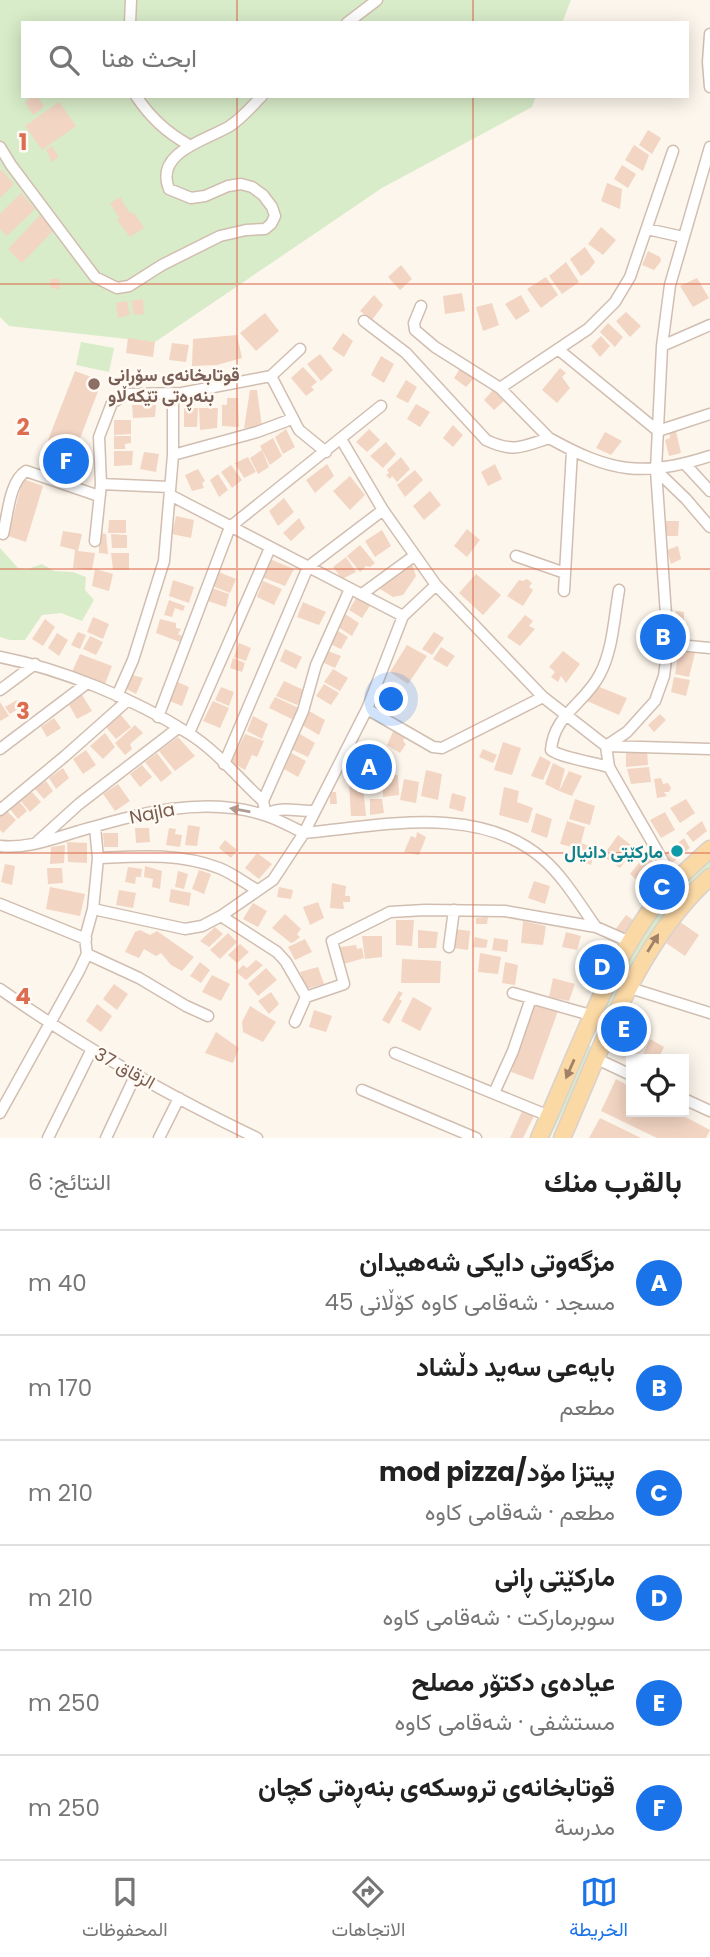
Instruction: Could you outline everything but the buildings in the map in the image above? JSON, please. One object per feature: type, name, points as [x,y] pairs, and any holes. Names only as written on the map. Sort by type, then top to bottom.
[{"type":"main road","points":[[539,1138],[630,942],[648,913],[710,849]]},
{"type":"main road","points":[[562,1138],[648,952],[665,925],[710,877]]},
{"type":"main road","points":[[584,1037],[600,1052]]},
{"type":"street","points":[[130,21],[131,0]]},
{"type":"street","points":[[350,21],[377,0]]},
{"type":"street","points":[[710,34],[710,87]]},
{"type":"street","points":[[137,98],[150,116],[166,131],[189,145]]},
{"type":"street","points":[[0,147],[95,277],[117,288],[129,286],[162,265],[220,236],[265,229],[271,224],[275,216],[272,207],[263,195],[251,187],[241,184],[228,186],[205,196],[191,198],[169,189],[166,181],[170,166],[179,153],[189,145],[231,125],[260,98]]},
{"type":"street","points":[[606,746],[627,732],[655,701],[664,676],[668,644],[656,470],[662,346],[670,285],[710,147]]},
{"type":"street","points":[[500,388],[588,328],[615,302],[630,277],[673,151]]},
{"type":"street","points":[[647,229],[683,237]]},
{"type":"street","points":[[421,306],[414,323],[415,330],[435,347],[500,388],[549,438],[583,457],[636,471],[656,470],[710,456]]},
{"type":"street","points":[[364,321],[406,353],[486,440],[503,448],[518,448],[549,438]]},
{"type":"street","points":[[662,346],[710,325]]},
{"type":"street","points":[[95,541],[101,484],[99,437],[112,403],[127,394],[182,393],[271,376],[300,349]]},
{"type":"street","points":[[559,349],[658,431]]},
{"type":"street","points":[[271,376],[299,430],[326,452]]},
{"type":"street","points":[[117,696],[133,660],[164,561],[173,455],[173,393]]},
{"type":"street","points":[[158,717],[230,527],[381,406]]},
{"type":"street","points":[[658,431],[710,414]]},
{"type":"street","points":[[173,455],[257,432],[292,419]]},
{"type":"street","points":[[341,439],[383,510],[436,585],[543,697],[606,746],[710,749]]},
{"type":"street","points":[[564,591],[572,451]]},
{"type":"street","points":[[685,464],[710,491]]},
{"type":"street","points":[[656,470],[687,499],[710,527]]},
{"type":"street","points":[[3,534],[15,484],[26,471],[99,496]]},
{"type":"street","points":[[101,484],[169,491],[230,527],[403,616]]},
{"type":"street","points":[[224,764],[308,567],[383,510]]},
{"type":"street","points":[[189,733],[270,548]]},
{"type":"street","points":[[362,594],[414,556]]},
{"type":"street","points":[[516,556],[565,573]]},
{"type":"street","points":[[93,909],[185,929],[201,926],[221,916],[278,873],[304,833],[367,709],[403,616],[436,585]]},
{"type":"street","points":[[314,811],[271,811],[265,815],[263,801],[303,711],[316,665],[350,589]]},
{"type":"street","points":[[609,767],[551,750],[557,725],[566,713],[584,699],[599,677],[607,657],[619,590]]},
{"type":"street","points":[[668,644],[710,648]]},
{"type":"street","points":[[0,657],[35,664],[117,696],[189,733],[263,801]]},
{"type":"street","points":[[0,690],[35,664]]},
{"type":"street","points":[[0,749],[86,684]]},
{"type":"street","points":[[367,709],[433,747],[442,748],[543,697]]},
{"type":"street","points":[[0,810],[127,701]]},
{"type":"street","points":[[35,844],[79,804],[178,728]]},
{"type":"street","points":[[606,746],[609,767],[676,882]]},
{"type":"street","name":"Najla","points":[[0,846],[19,848],[128,817],[190,806],[236,808],[265,815],[304,833]]},
{"type":"street","points":[[304,833],[421,823],[472,825],[517,841],[544,859],[596,927]]},
{"type":"street","points":[[0,1113],[86,954],[98,858],[95,827]]},
{"type":"street","points":[[98,858],[160,855],[197,861],[222,869],[257,890]]},
{"type":"street","points":[[0,904],[86,939]]},
{"type":"street","points":[[449,947],[454,910]]},
{"type":"street","points":[[295,1022],[306,997],[344,984],[328,940],[390,912],[505,911],[596,927],[630,942]]},
{"type":"street","points":[[221,916],[286,962],[306,997]]},
{"type":"street","points":[[86,954],[139,978],[208,1016]]},
{"type":"street","points":[[630,988],[710,1013]]},
{"type":"street","points":[[0,1003],[3,990]]},
{"type":"street","name":"الزقاق 37","points":[[3,990],[49,1024],[235,1133],[257,1138]]},
{"type":"street","points":[[513,993],[594,1016]]},
{"type":"street","points":[[494,1093],[513,1051],[531,998]]},
{"type":"street","points":[[48,1138],[92,1049]]},
{"type":"street","points":[[600,1052],[626,1071]]},
{"type":"street","points":[[395,1053],[549,1116]]},
{"type":"street","points":[[106,1138],[136,1074]]},
{"type":"street","points":[[362,1090],[477,1138]]},
{"type":"street","points":[[159,1138],[179,1098]]},
{"type":"street","points":[[689,1101],[710,1111]]},
{"type":"green space","points":[[0,0],[571,0],[563,21],[21,21],[21,98],[535,98],[532,107],[382,188],[155,342],[9,326],[0,317]]},
{"type":"green space","points":[[81,342],[114,348],[109,372],[76,365]]},
{"type":"green space","points":[[0,548],[18,568],[28,569],[42,564],[54,571],[73,572],[86,577],[85,590],[94,600],[82,621],[61,613],[42,615],[25,640],[0,637]]},
{"type":"green space","points":[[710,859],[710,868],[674,905],[643,945],[626,974],[602,1029],[596,1027],[646,931],[668,901]]},
{"type":"green space","points":[[587,1044],[591,1047],[583,1071],[550,1138],[544,1138]]},
{"type":"place","name":"قوتابخانەی سۆرانی بنەڕەتی تێکەڵاو","points":[[94,384]]},
{"type":"place","name":"قوتابخانەی تروسکەی بنەڕەتی کچان","points":[[66,461]]},
{"type":"place","name":"بایەعی سەید دڵشاد","points":[[663,637]]},
{"type":"place","name":"مزگەوتی دایکی شەهیدان","points":[[369,767]]},
{"type":"place","name":"مارکێتی دانیال","points":[[677,851]]},
{"type":"place","name":"پیتزا مۆد/mod pizza","points":[[662,887]]},
{"type":"place","name":"مارکێتی ڕانی","points":[[602,967]]},
{"type":"place","name":"عیادەی دکتۆر مصلح","points":[[624,1029]]}]
